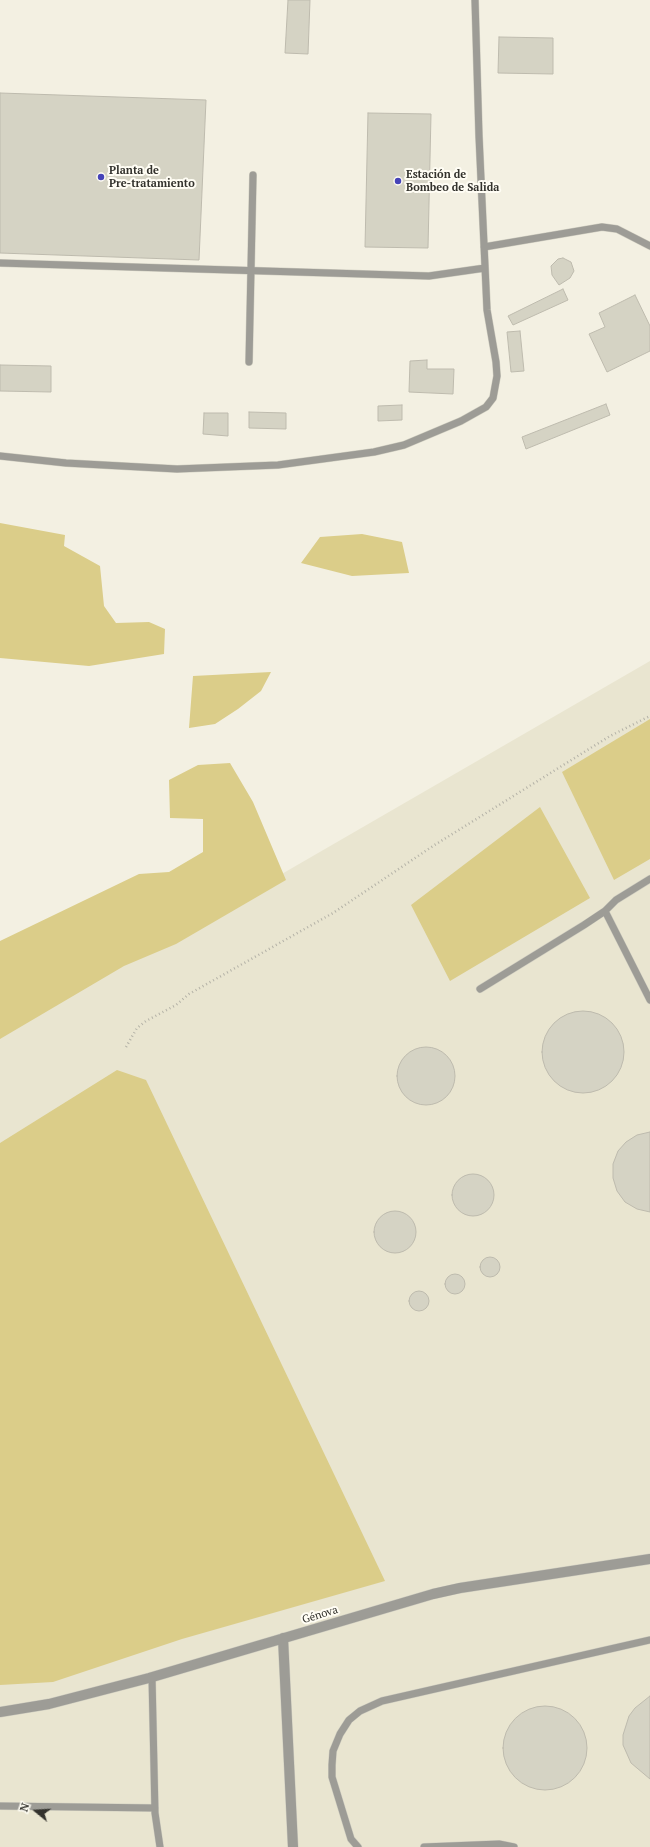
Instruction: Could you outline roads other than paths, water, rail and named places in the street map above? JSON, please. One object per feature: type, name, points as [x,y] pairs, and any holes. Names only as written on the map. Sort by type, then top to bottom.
[{"type":"street","name":"Génova","points":[[0,1712],[49,1704],[152,1677],[446,1591],[650,1559]]},
{"type":"street","points":[[283,1638],[293,1847]]},
{"type":"lane","points":[[0,456],[66,463],[177,469],[230,468],[292,464],[374,452],[404,445],[486,408],[493,398],[497,376],[487,310],[475,0]]},
{"type":"lane","points":[[249,362],[253,175]]},
{"type":"lane","points":[[484,247],[602,227],[617,229],[650,246]]},
{"type":"lane","points":[[0,263],[429,276],[485,268]]},
{"type":"lane","points":[[480,989],[605,911],[616,900],[650,879]]},
{"type":"lane","points":[[605,911],[650,1000]]},
{"type":"lane","points":[[358,1847],[351,1839],[332,1777],[332,1765],[333,1750],[340,1734],[349,1720],[360,1710],[382,1701],[650,1640]]},
{"type":"lane","points":[[152,1677],[155,1808],[160,1847]]},
{"type":"lane","points":[[0,1806],[155,1808]]},
{"type":"lane","points":[[424,1847],[499,1844],[514,1847]]},
{"type":"place","name":"Planta de Pre-tratamiento","points":[[101,177]]},
{"type":"place","name":"Estación de Bombeo de Salida","points":[[398,181]]}]
